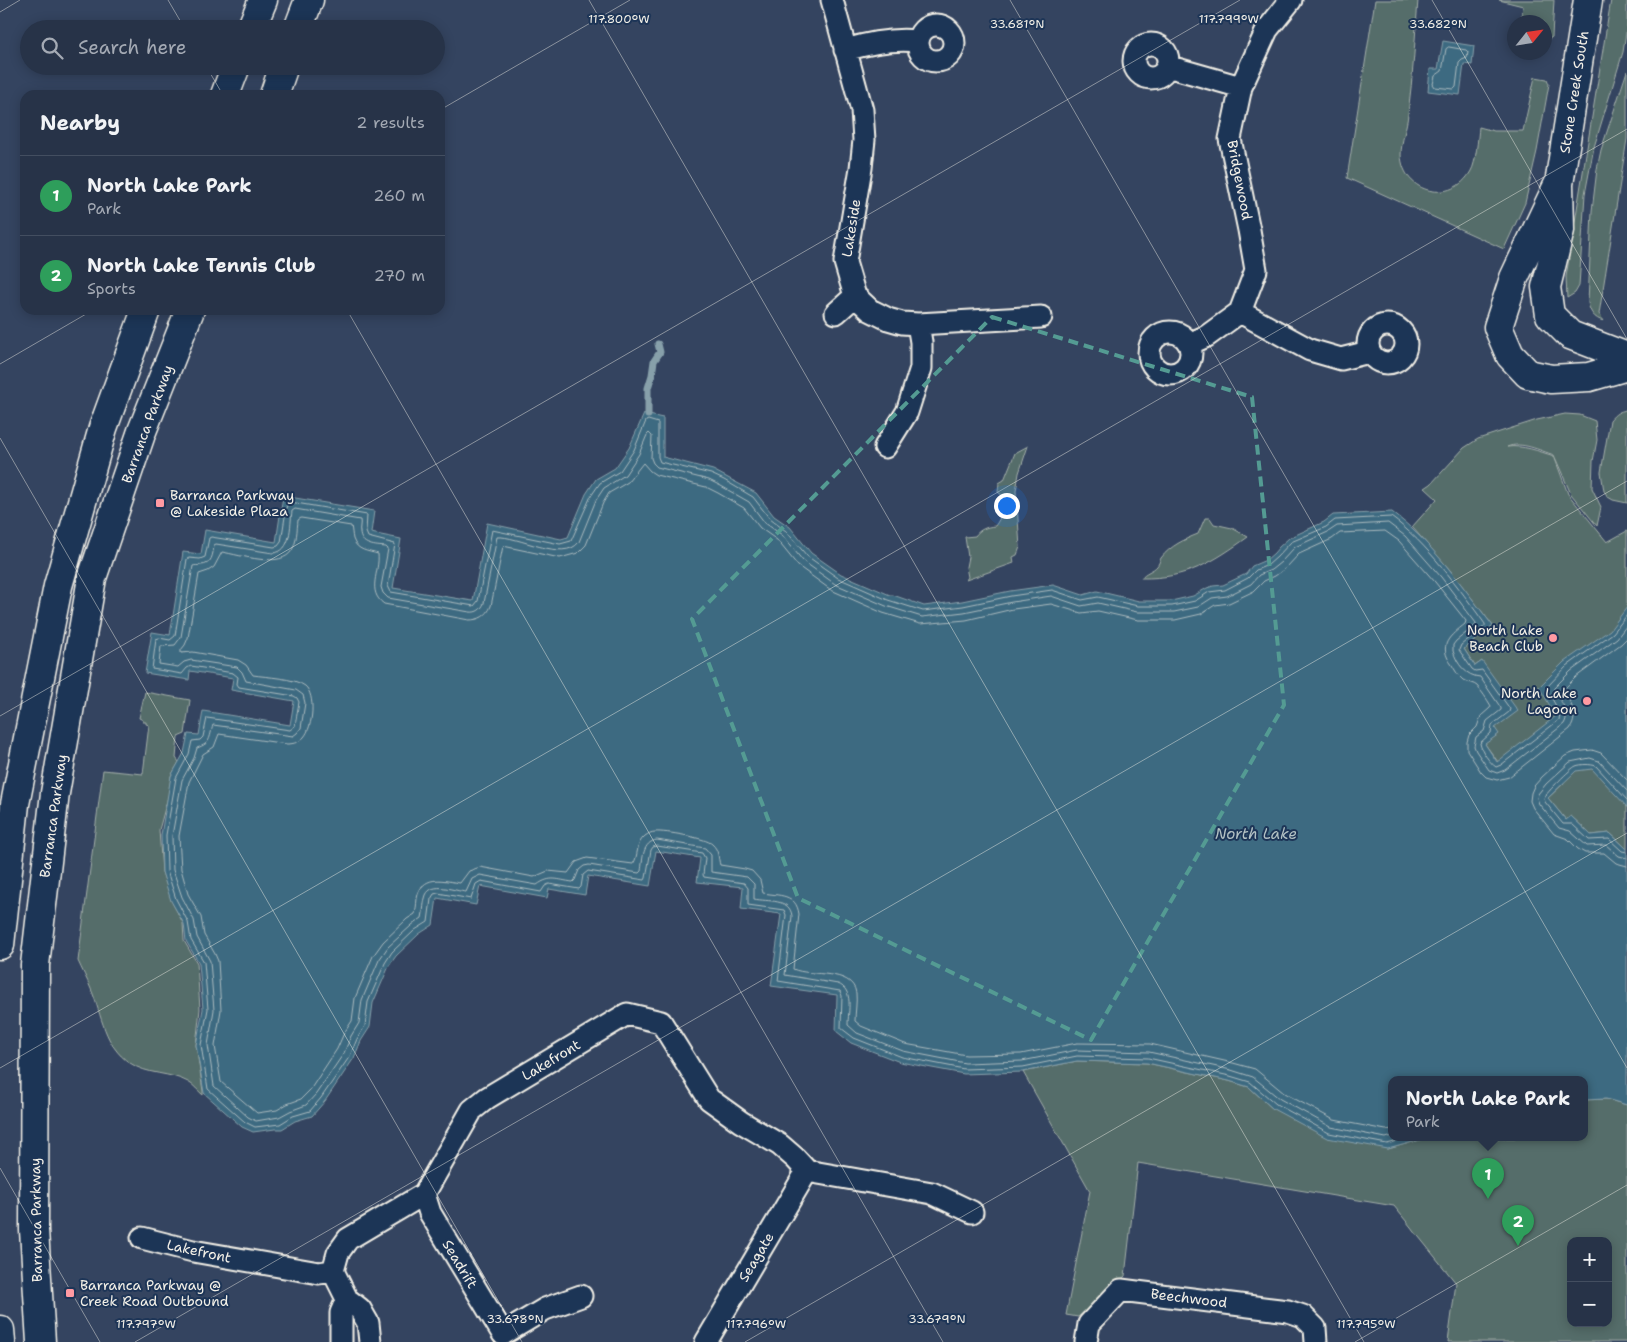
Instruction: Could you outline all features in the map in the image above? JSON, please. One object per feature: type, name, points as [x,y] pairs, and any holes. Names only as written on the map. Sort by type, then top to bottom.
[{"type":"main road","points":[[255,20],[263,0]]},
{"type":"main road","points":[[301,20],[309,0]]},
{"type":"main road","name":"Stone Creek South","points":[[1588,0],[1559,184],[1560,230],[1546,287],[1550,315],[1570,335],[1627,356]]},
{"type":"main road","points":[[227,90],[233,75]]},
{"type":"main road","points":[[276,90],[281,75]]},
{"type":"main road","name":"Stone Creek South","points":[[1559,184],[1514,278],[1498,327],[1510,355],[1528,374],[1551,379],[1588,377],[1627,366]]},
{"type":"main road","points":[[0,945],[15,804],[58,586],[103,428],[144,315]]},
{"type":"main road","name":"Barranca Parkway","points":[[41,1342],[34,1230],[35,965],[55,793],[92,578],[142,431],[188,315]]},
{"type":"main road","points":[[0,1330],[1,1342]]},
{"type":"street","name":"Lakeside","points":[[832,0],[862,110],[864,140],[861,168],[845,262],[855,296]]},
{"type":"street","name":"Bridgewood","points":[[1240,312],[1256,270],[1230,139],[1241,87],[1267,30],[1291,0]]},
{"type":"street","points":[[845,50],[868,44],[902,39],[918,41]]},
{"type":"street","points":[[1167,66],[1241,87]]},
{"type":"street","points":[[836,313],[855,296],[870,310],[888,319],[902,323],[918,324],[1040,317]]},
{"type":"street","points":[[1189,344],[1207,336],[1240,312],[1310,350],[1341,359],[1369,352]]},
{"type":"street","points":[[885,447],[907,412],[921,368],[921,342],[918,324]]},
{"type":"street","name":"Lakefront","points":[[142,1238],[193,1251],[319,1273],[334,1271],[338,1253],[348,1239],[424,1194],[472,1110],[486,1098],[627,1014],[661,1022],[709,1099],[741,1122],[780,1145],[807,1171]]},
{"type":"street","points":[[807,1171],[932,1193],[972,1212]]},
{"type":"street","name":"Seagate","points":[[712,1340],[807,1171]]},
{"type":"street","name":"Seadrift","points":[[424,1194],[430,1213],[503,1334],[545,1309],[582,1296]]},
{"type":"street","points":[[334,1271],[347,1299],[360,1309],[368,1323],[370,1342]]},
{"type":"street","name":"Beechwood","points":[[1086,1342],[1089,1324],[1121,1290],[1288,1310],[1302,1316],[1316,1335]]},
{"type":"street","points":[[341,1342],[341,1313],[347,1299]]},
{"type":"highlighted area","points":[[992,317],[1252,397],[1284,705],[1091,1040],[798,898],[692,619]]},
{"type":"green space","points":[[1375,0],[1418,0],[1410,100],[1401,155],[1404,168],[1410,179],[1419,186],[1441,191],[1463,182],[1473,167],[1479,127],[1494,131],[1523,131],[1535,77],[1547,79],[1549,84],[1525,203],[1504,249],[1347,178]]},
{"type":"green space","points":[[1499,0],[1554,0],[1552,37],[1552,15],[1522,15],[1523,6]]},
{"type":"green space","points":[[1611,0],[1627,0],[1627,26],[1623,52],[1594,147],[1585,194],[1579,286],[1575,293],[1567,298],[1566,277]]},
{"type":"green space","points":[[1627,71],[1627,139],[1599,314],[1604,321],[1593,315],[1588,303],[1592,211],[1601,150]]},
{"type":"green space","points":[[1627,410],[1627,503],[1608,497],[1604,491],[1601,472],[1610,420],[1617,413]]},
{"type":"green space","name":"North Lake Beach Club","points":[[1565,414],[1580,415],[1595,421],[1597,440],[1593,461],[1592,488],[1601,507],[1597,526],[1571,494],[1554,455],[1524,446],[1512,445],[1507,447],[1536,450],[1554,456],[1568,494],[1607,542],[1627,531],[1627,849],[1610,833],[1591,835],[1571,816],[1566,820],[1548,798],[1564,783],[1531,737],[1498,762],[1485,744],[1495,728],[1482,661],[1475,666],[1464,649],[1493,626],[1450,570],[1412,527],[1437,499],[1425,488],[1431,484],[1464,448],[1478,439],[1537,420]]},
{"type":"green space","points":[[1028,446],[1019,473],[1016,491],[1020,547],[1017,555],[1013,557],[1014,563],[966,580],[968,577],[966,567],[968,557],[965,537],[975,536],[984,529],[995,526],[1001,516],[1004,505],[1004,497],[998,492],[999,483],[1004,480],[1015,453]]},
{"type":"green space","points":[[1205,518],[1210,518],[1214,524],[1232,528],[1248,537],[1211,561],[1186,572],[1157,578],[1141,578],[1155,568],[1161,558],[1173,546],[1198,534]]},
{"type":"green space","points":[[145,692],[190,700],[185,734],[178,737],[176,758],[179,762],[171,776],[169,793],[159,830],[162,872],[173,904],[183,923],[184,941],[197,963],[200,1009],[196,1045],[203,1095],[188,1082],[174,1076],[144,1070],[121,1056],[109,1039],[91,989],[78,961],[103,770],[143,774],[149,725],[139,718]]},
{"type":"green space","points":[[1077,1061],[1147,1063],[1249,1087],[1273,1109],[1388,1149],[1416,1141],[1588,1141],[1588,1100],[1606,1099],[1627,1105],[1627,1342],[1448,1342],[1456,1283],[1394,1206],[1138,1163],[1125,1276],[1078,1317],[1066,1315],[1090,1191],[1023,1072]]},
{"type":"water","points":[[1443,41],[1474,46],[1472,65],[1464,64],[1460,95],[1428,91],[1430,69],[1438,69]]},
{"type":"water","name":"North Lake","points":[[644,414],[663,418],[663,457],[713,470],[756,493],[774,516],[790,527],[811,553],[841,574],[890,595],[924,606],[1053,585],[1083,595],[1097,591],[1139,601],[1171,601],[1193,596],[1207,588],[1223,585],[1246,574],[1252,566],[1266,560],[1289,538],[1324,522],[1333,515],[1392,512],[1434,551],[1493,626],[1464,649],[1475,666],[1482,661],[1518,711],[1495,728],[1499,734],[1485,744],[1497,762],[1556,716],[1539,687],[1564,662],[1610,630],[1627,607],[1627,807],[1592,769],[1576,771],[1548,798],[1566,820],[1571,816],[1591,835],[1610,833],[1627,849],[1627,1105],[1606,1099],[1588,1100],[1588,1076],[1388,1076],[1388,1141],[1416,1141],[1388,1149],[1327,1138],[1273,1109],[1249,1087],[1147,1063],[1077,1061],[1023,1072],[964,1074],[900,1062],[851,1043],[836,1031],[837,995],[771,986],[781,914],[741,909],[743,887],[697,882],[700,858],[656,851],[650,886],[588,876],[585,895],[549,889],[547,898],[480,886],[476,905],[437,898],[433,925],[419,934],[396,956],[389,966],[373,1003],[370,1027],[361,1041],[354,1058],[325,1101],[312,1116],[295,1121],[282,1129],[253,1132],[242,1127],[204,1093],[196,1045],[203,1009],[199,963],[186,941],[184,924],[171,901],[162,872],[161,835],[171,776],[184,753],[188,734],[199,735],[203,711],[290,725],[294,701],[231,690],[233,678],[190,671],[189,680],[145,673],[152,632],[170,635],[183,552],[201,554],[205,530],[276,542],[283,496],[374,511],[371,533],[401,539],[393,588],[473,601],[487,523],[561,539],[568,537],[586,494],[596,479],[615,468],[629,448]]},
{"type":"waterway","points":[[648,415],[648,388],[654,361],[660,352],[658,344]]},
{"type":"place","name":"Barranca Parkway @ Lakeside Plaza","points":[[160,503]]},
{"type":"place","name":"North Lake Beach Club","points":[[1553,638]]},
{"type":"place","name":"North Lake Lagoon","points":[[1587,701]]},
{"type":"place","name":"North Lake Park","points":[[1488,1199]]},
{"type":"place","name":"North Lake Tennis Club","points":[[1518,1246]]},
{"type":"place","name":"Barranca Parkway @ Creek Road Outbound","points":[[70,1293]]}]
